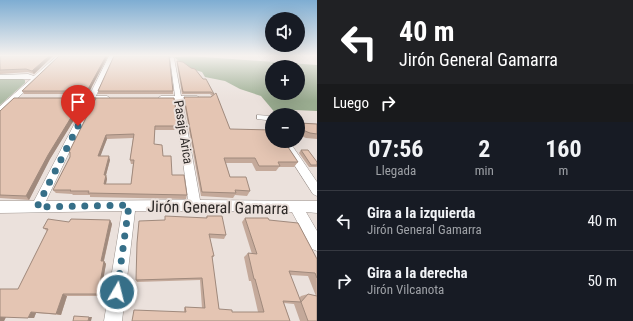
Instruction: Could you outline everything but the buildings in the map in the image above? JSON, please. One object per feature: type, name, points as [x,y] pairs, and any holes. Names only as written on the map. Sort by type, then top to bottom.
[{"type":"street","points":[[0,110],[43,71]]},
{"type":"street","points":[[37,207],[105,71]]},
{"type":"street","name":"Pasaje Arica","points":[[174,71],[195,207]]},
{"type":"street","points":[[0,76],[28,76],[35,78]]},
{"type":"street","points":[[13,98],[21,98]]},
{"type":"street","points":[[60,98],[115,98]]},
{"type":"street","points":[[155,98],[202,98]]},
{"type":"street","points":[[260,117],[265,118]]},
{"type":"street","points":[[289,148],[317,191]]},
{"type":"street","points":[[113,321],[129,205]]},
{"type":"street","name":"Jirón General Gamarra","points":[[0,207],[129,205],[195,207],[317,207]]},
{"type":"street","points":[[296,208],[317,244]]},
{"type":"green space","points":[[198,71],[265,71],[265,100],[305,100],[305,71],[317,71],[317,111],[305,110],[305,108],[271,108],[261,96],[240,89],[225,81],[205,77],[202,72]]},
{"type":"green space","points":[[0,78],[20,78],[25,80],[25,83],[0,105]]},
{"type":"route","points":[[78,126],[37,207],[129,205],[117,292]]}]
